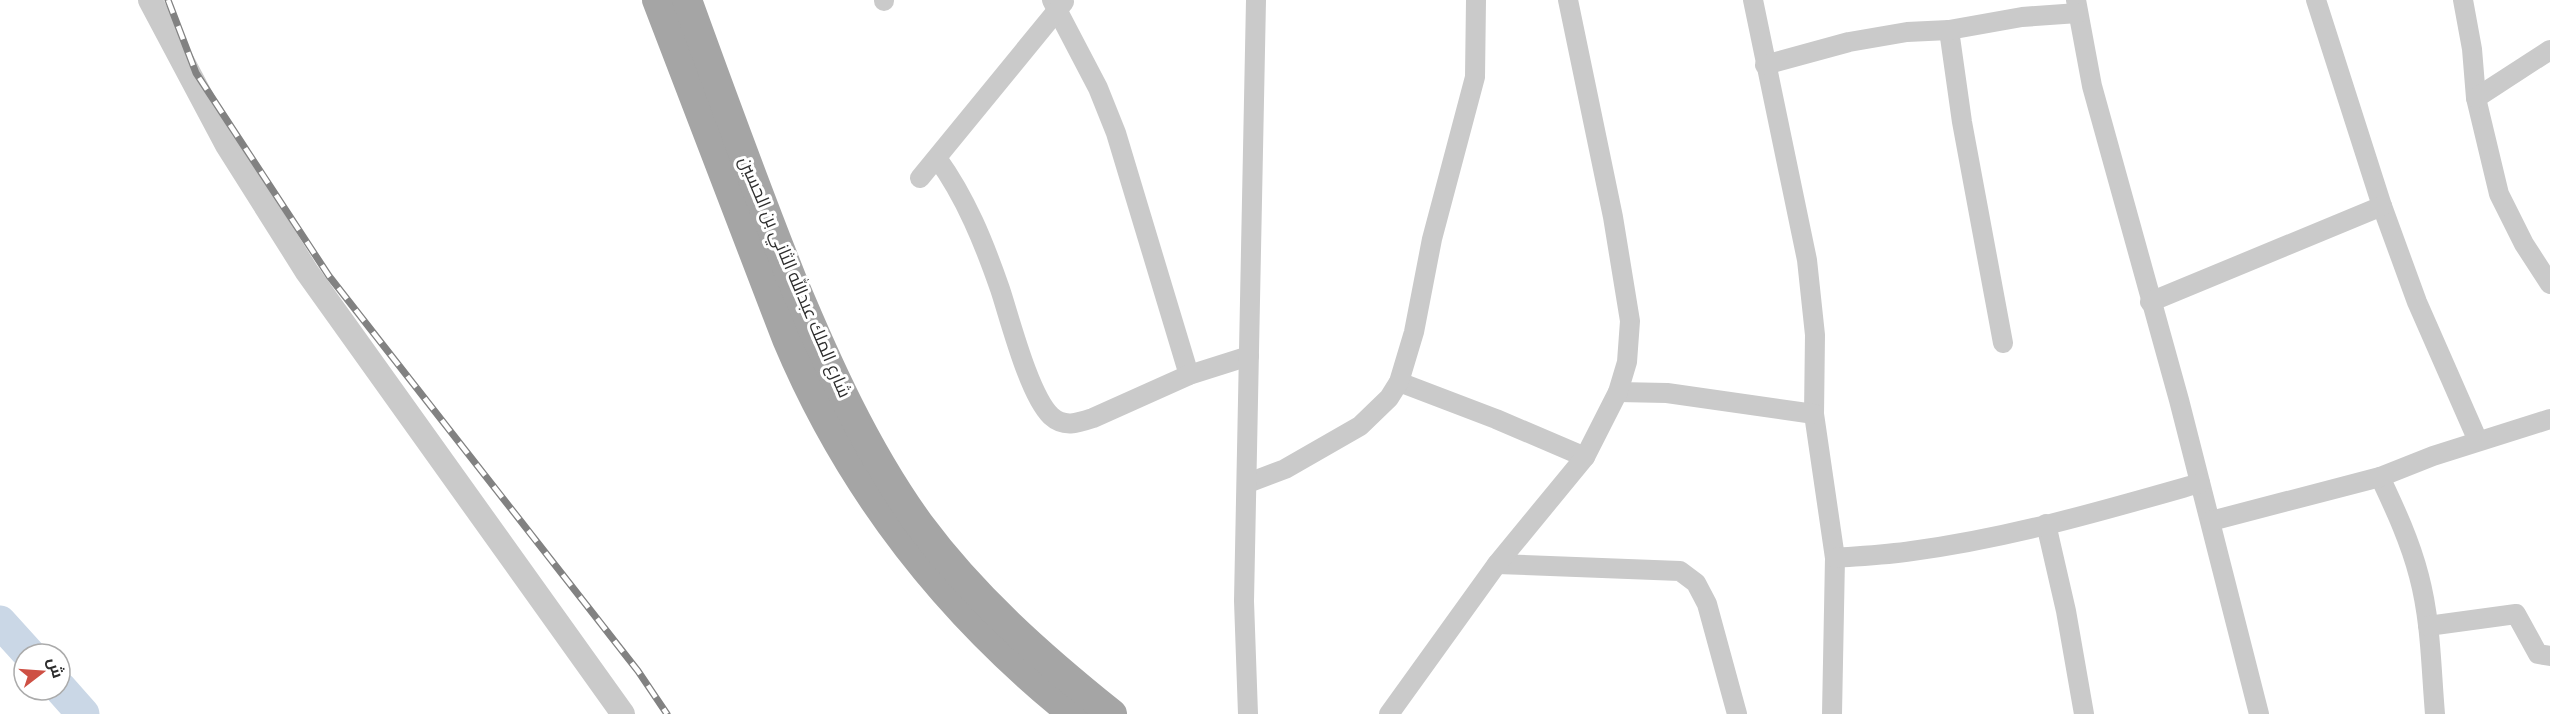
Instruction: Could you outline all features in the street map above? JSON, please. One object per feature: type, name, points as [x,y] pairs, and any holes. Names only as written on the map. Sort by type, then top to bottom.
[{"type":"main road","name":"شارع الملك عبدالله الثاني بن الحسين","points":[[657,0],[753,219],[832,375],[879,461],[920,524],[993,610],[1045,660],[1112,714]]},
{"type":"main road","name":"شارع الملك عبدالله الثاني بن الحسين","points":[[687,0],[805,381],[836,442],[874,502],[945,593],[1006,657],[1073,714]]},
{"type":"street","points":[[150,0],[227,145],[301,263],[623,714]]},
{"type":"street","points":[[1248,714],[1244,602],[1256,0]]},
{"type":"street","points":[[1248,483],[1285,469],[1360,426],[1389,398],[1399,382],[1414,332],[1434,229],[1475,78],[1476,0]]},
{"type":"street","points":[[1389,714],[1497,564],[1585,457],[1618,392],[1627,362],[1630,321],[1613,217],[1568,0]]},
{"type":"street","points":[[1753,0],[1807,260],[1815,335],[1814,414],[1835,558],[1832,714]]},
{"type":"street","points":[[2316,0],[2382,206],[2417,302],[2478,441]]},
{"type":"street","points":[[2463,0],[2472,50],[2476,98],[2499,194],[2524,244],[2550,284]]},
{"type":"street","points":[[920,178],[1059,4],[1116,133],[1189,375]]},
{"type":"street","points":[[1765,65],[1849,42],[1907,32],[1949,30],[2079,4],[2092,86],[2211,521],[2259,714]]},
{"type":"street","points":[[1949,30],[1964,134],[2003,344]]},
{"type":"street","points":[[2476,98],[2550,50]]},
{"type":"street","points":[[937,158],[966,202],[1025,365],[1049,414],[1061,423],[1077,423],[1189,375],[1250,356]]},
{"type":"street","points":[[2151,302],[2196,280],[2382,206]]},
{"type":"street","points":[[1399,382],[1496,419],[1585,457]]},
{"type":"street","points":[[1618,392],[1667,393],[1814,414]]},
{"type":"street","points":[[2211,521],[2380,477],[2478,441],[2550,418]]},
{"type":"street","points":[[2380,477],[2401,524],[2419,576],[2428,626],[2435,714]]},
{"type":"street","points":[[1835,558],[1911,552],[1992,537],[2200,483]]},
{"type":"street","points":[[2046,524],[2066,611],[2084,714]]},
{"type":"street","points":[[1497,564],[1680,572],[1696,583],[1707,604],[1737,714]]},
{"type":"street","points":[[2428,626],[2516,614],[2538,654],[2550,656]]},
{"type":"waterway","points":[[0,622],[18,642]]},
{"type":"waterway","points":[[72,702],[83,714]]},
{"type":"railway","points":[[168,0],[196,73],[329,276],[638,671],[667,714]]}]
